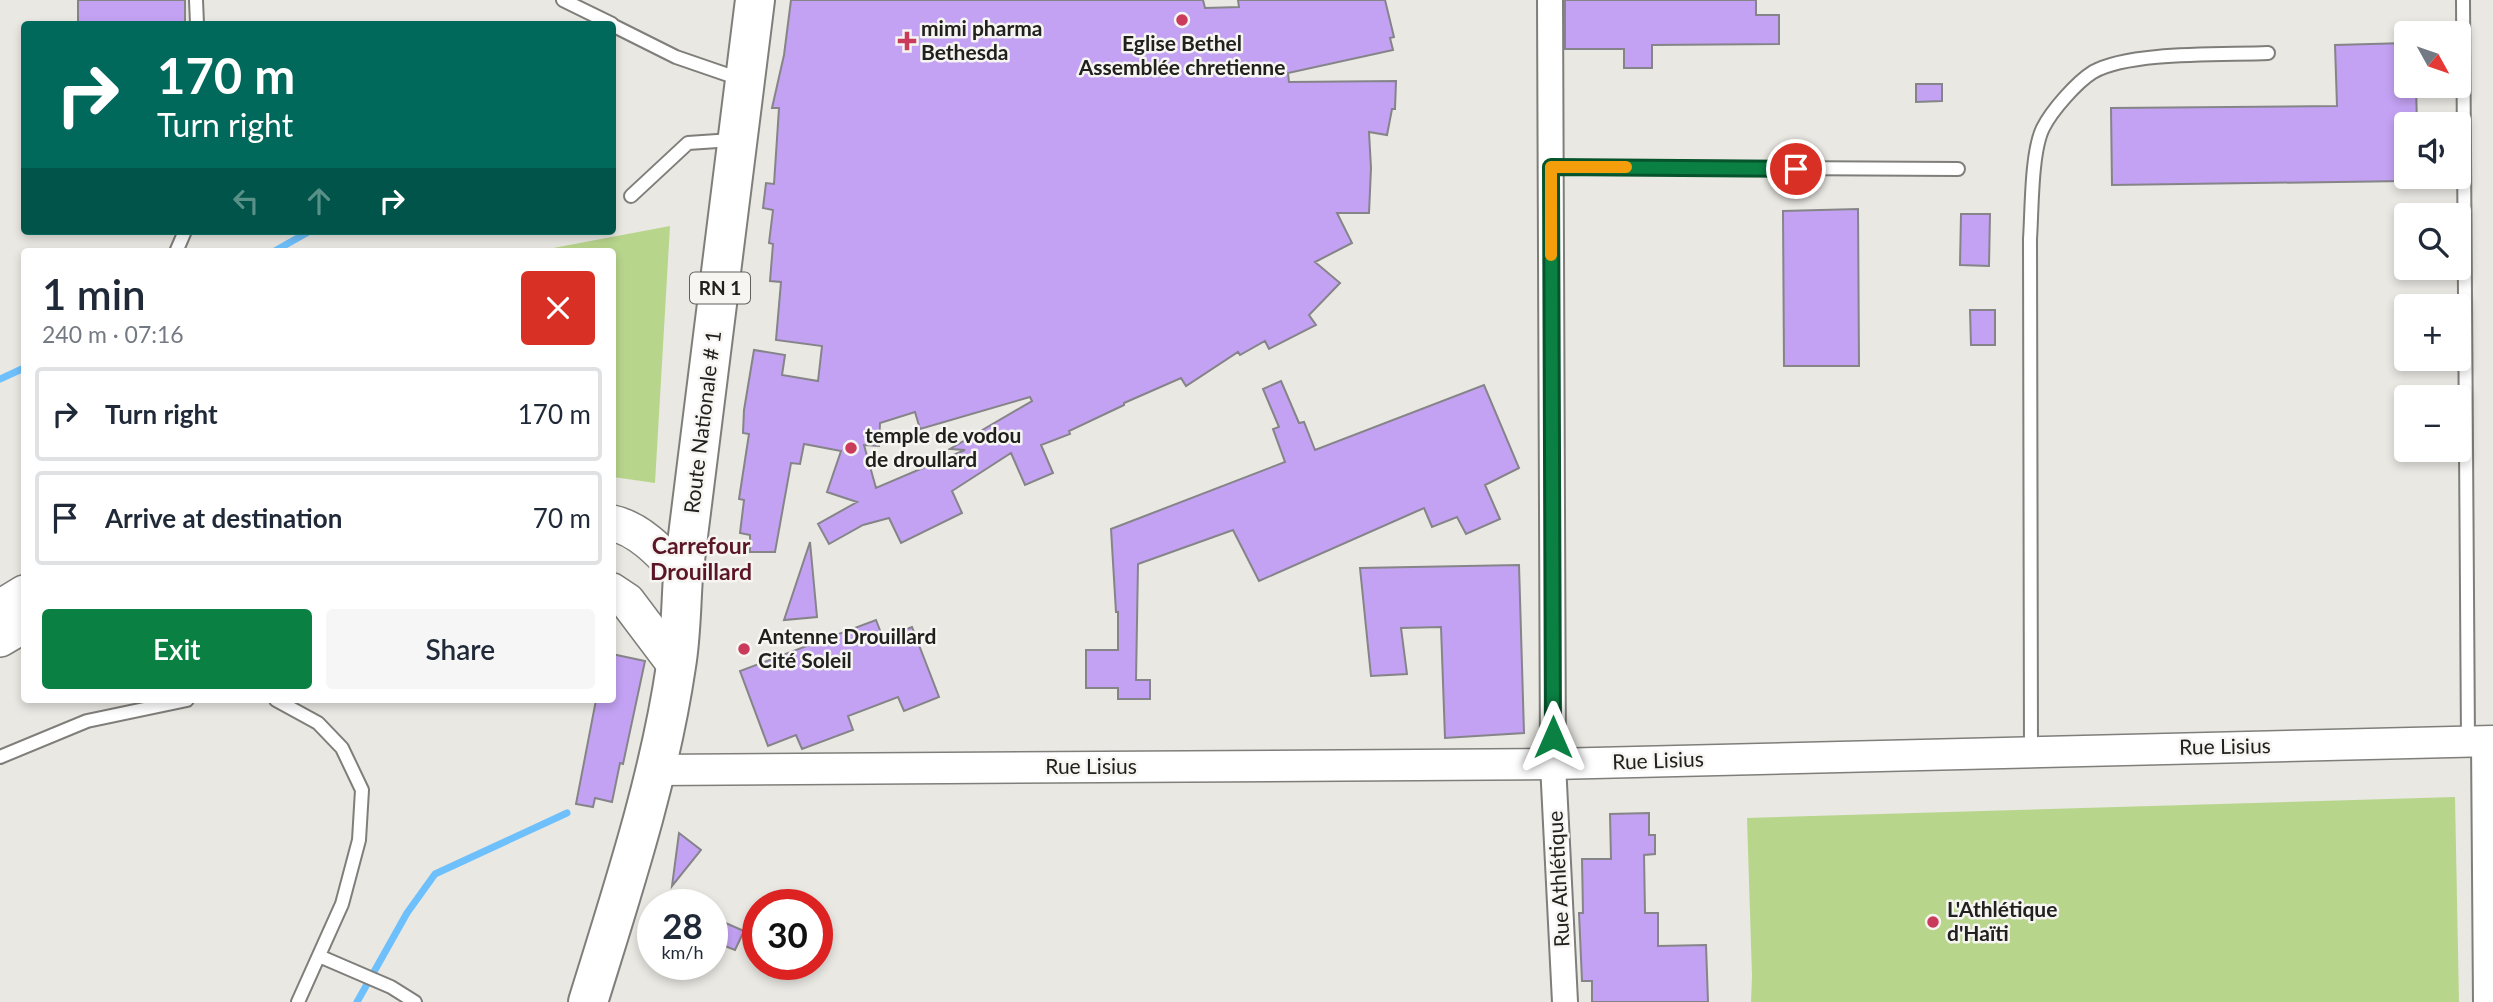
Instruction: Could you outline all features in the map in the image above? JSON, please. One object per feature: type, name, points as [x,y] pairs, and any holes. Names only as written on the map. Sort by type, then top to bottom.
[{"type":"main road","name":"Route Nationale # 1","points":[[588,1002],[636,848],[676,666],[684,576],[755,0]]},
{"type":"main road","points":[[616,524],[653,546],[684,576]]},
{"type":"main road","points":[[616,594],[627,601],[676,666]]},
{"type":"main road","points":[[0,608],[21,595]]},
{"type":"main road","points":[[0,639],[21,627]]},
{"type":"street","name":"Rue Athlétique","points":[[1550,0],[1553,764],[1565,1002]]},
{"type":"street","name":"Rue Lisius","points":[[654,775],[1553,764],[2482,741]]},
{"type":"street","points":[[2482,741],[2486,1002]]},
{"type":"lane","points":[[196,0],[197,21]]},
{"type":"lane","points":[[563,0],[604,21]]},
{"type":"lane","points":[[2463,0],[2482,741]]},
{"type":"lane","points":[[616,27],[676,57],[747,82]]},
{"type":"lane","points":[[2031,752],[2030,239],[2036,158],[2042,129],[2062,102],[2093,73],[2129,60],[2268,53]]},
{"type":"lane","points":[[631,196],[688,144],[739,139]]},
{"type":"lane","points":[[1551,167],[1958,169]]},
{"type":"lane","points":[[0,757],[87,721],[173,703]]},
{"type":"lane","points":[[281,703],[318,723],[342,748],[362,790],[359,840],[342,904],[298,1002]]},
{"type":"lane","points":[[319,956],[391,987],[415,1002]]},
{"type":"green space","points":[[670,226],[655,483],[616,477],[616,248],[553,248]]},
{"type":"green space","points":[[2455,797],[2459,1002],[1751,1002],[1747,818]]},
{"type":"building","points":[[78,0],[185,0],[185,21],[78,21]]},
{"type":"building","points":[[791,0],[1203,0],[1205,8],[1239,7],[1238,0],[1385,0],[1394,37],[1390,38],[1393,50],[1288,73],[1289,82],[1396,81],[1395,109],[1392,109],[1387,135],[1369,132],[1369,213],[1337,213],[1352,243],[1315,262],[1340,283],[1309,315],[1316,325],[1269,349],[1265,341],[1240,355],[1238,352],[1186,386],[1181,378],[1124,403],[1069,431],[1070,434],[1041,445],[1053,473],[1025,485],[1011,453],[952,491],[962,513],[901,543],[889,518],[863,525],[829,544],[818,524],[857,502],[827,492],[841,451],[804,444],[800,464],[791,463],[775,552],[750,552],[750,535],[740,533],[744,500],[739,499],[749,434],[743,433],[744,410],[754,350],[785,355],[782,375],[818,381],[822,346],[776,340],[781,282],[770,281],[773,244],[769,243],[773,210],[763,208],[766,183],[774,184],[779,108],[772,108],[784,55]],"holes":[[[1030,397],[1032,401],[950,449],[965,450],[876,488],[864,445],[879,446],[880,423],[915,412],[920,429]]]},
{"type":"building","points":[[1565,0],[1756,0],[1756,15],[1779,15],[1779,44],[1652,45],[1652,68],[1624,68],[1624,49],[1565,49]]},
{"type":"building","points":[[2394,43],[2394,98],[2416,98],[2417,112],[2394,112],[2394,181],[2112,185],[2111,108],[2337,106],[2335,45]]},
{"type":"building","points":[[1916,84],[1942,84],[1942,101],[1916,102]]},
{"type":"building","points":[[1858,209],[1859,366],[1784,366],[1783,211]]},
{"type":"building","points":[[1961,214],[1990,214],[1989,266],[1960,265]]},
{"type":"building","points":[[1970,310],[1995,310],[1995,345],[1971,345]]},
{"type":"building","points":[[1281,381],[1299,423],[1304,422],[1315,450],[1484,385],[1519,468],[1485,485],[1500,519],[1466,534],[1457,517],[1432,527],[1424,508],[1259,581],[1233,530],[1138,564],[1136,680],[1150,680],[1150,699],[1118,699],[1118,688],[1086,688],[1086,650],[1118,650],[1118,612],[1111,529],[1285,462],[1273,429],[1279,427],[1263,389]]},
{"type":"building","points":[[810,542],[817,617],[784,620]]},
{"type":"building","points":[[1519,565],[1524,733],[1445,738],[1441,627],[1401,628],[1407,674],[1371,676],[1360,568]]},
{"type":"building","points":[[876,620],[883,638],[912,627],[939,697],[904,711],[898,697],[848,716],[853,730],[802,749],[796,735],[768,746],[740,671]]},
{"type":"building","points":[[616,655],[645,661],[612,802],[595,798],[593,807],[576,804],[595,703],[616,703]]},
{"type":"building","points":[[1649,813],[1649,835],[1655,835],[1655,854],[1644,855],[1645,913],[1658,913],[1658,946],[1706,945],[1708,1002],[1592,1002],[1592,981],[1582,981],[1579,913],[1583,913],[1582,859],[1611,859],[1610,814]]},
{"type":"building","points":[[679,833],[701,850],[672,886]]},
{"type":"building","points":[[728,924],[742,930],[735,950],[728,947]]},
{"type":"waterway","points":[[280,248],[303,235]]},
{"type":"waterway","points":[[0,379],[21,369]]},
{"type":"waterway","points":[[357,1002],[407,913],[435,874],[567,813]]},
{"type":"slow traffic","points":[[1551,255],[1551,167],[1626,167]]},
{"type":"place","name":"Eglise Bethel Assemblée chretienne","points":[[1182,20]]},
{"type":"place","name":"mimi pharma Bethesda","points":[[907,41]]},
{"type":"place","name":"temple de vodou de droullard","points":[[851,448]]},
{"type":"place","name":"Antenne Drouillard Cité Soleil","points":[[744,649]]},
{"type":"place","name":"L'Athlétique d'Haïti","points":[[1933,922]]},
{"type":"district","name":"Carrefour Drouillard","points":[[701,559]]},
{"type":"route","points":[[1553,737],[1551,167],[1796,169]]}]
